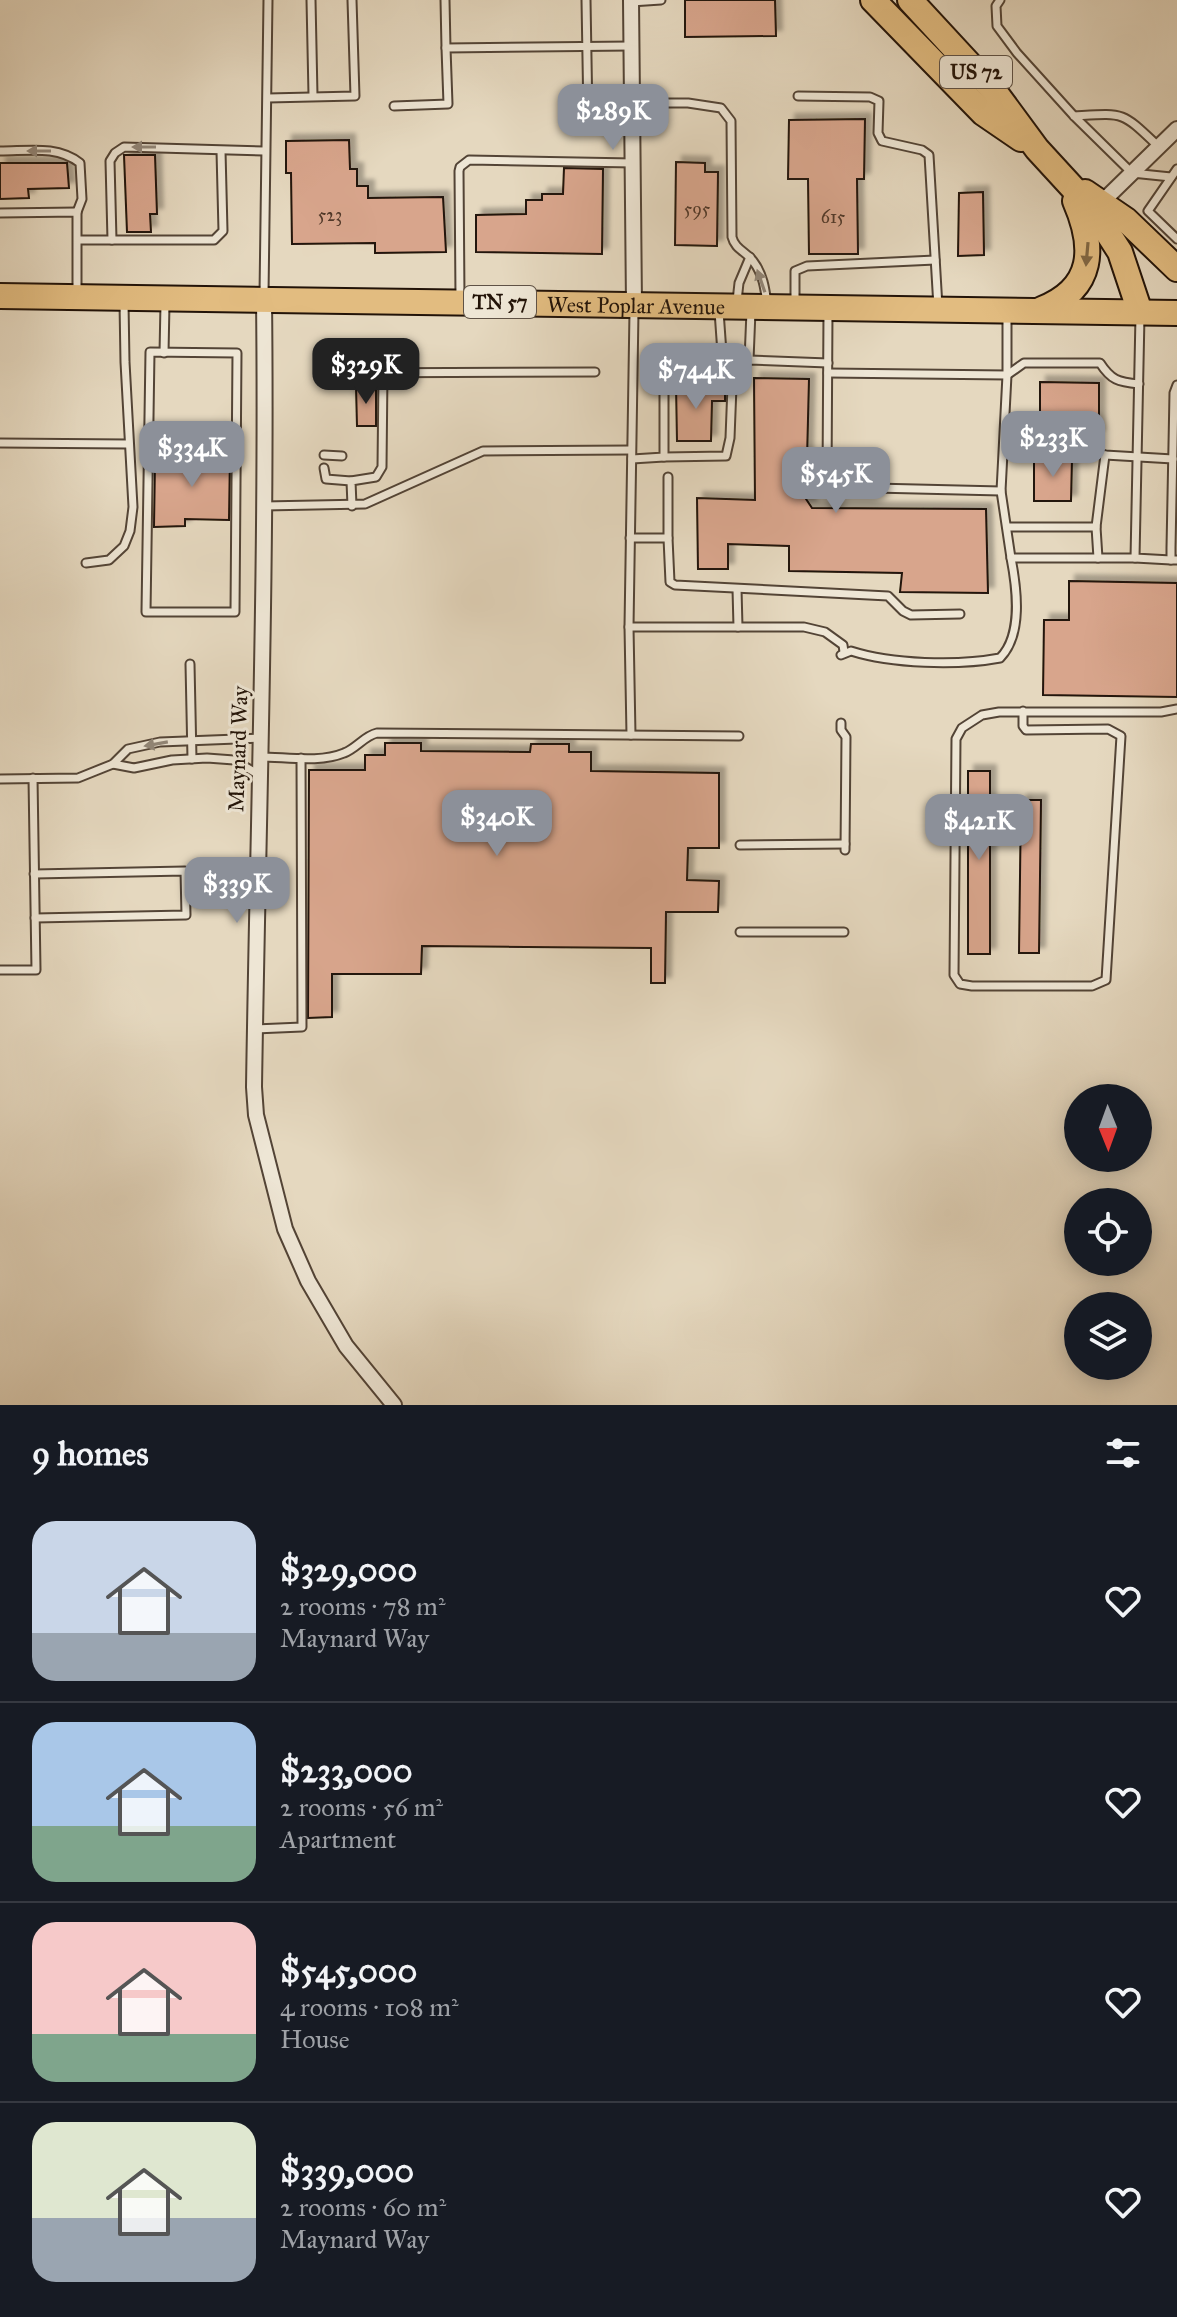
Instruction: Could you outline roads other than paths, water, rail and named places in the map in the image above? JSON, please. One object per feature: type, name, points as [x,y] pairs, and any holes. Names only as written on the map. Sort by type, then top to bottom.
[{"type":"main road","name":"US 72","points":[[873,0],[983,113],[1037,149]]},
{"type":"main road","name":"US 72","points":[[910,0],[995,92],[1037,149],[1093,211],[1120,252],[1140,312]]},
{"type":"main road","name":"US 72","points":[[1093,211],[1126,220],[1177,269]]},
{"type":"main road","points":[[1038,311],[1064,298],[1082,276],[1090,248],[1093,211]]},
{"type":"main road","name":"West Poplar Avenue","points":[[0,296],[1177,313]]},
{"type":"street","points":[[631,1],[634,305]]},
{"type":"street","points":[[1093,211],[1177,129]]},
{"type":"street","name":"Maynard Way","points":[[264,299],[256,1115],[285,1229],[308,1281],[346,1346],[394,1405]]},
{"type":"lane","points":[[264,299],[268,0]]},
{"type":"lane","points":[[311,0],[313,95]]},
{"type":"lane","points":[[268,98],[355,96],[352,0]]},
{"type":"lane","points":[[394,106],[448,104],[445,0]]},
{"type":"lane","points":[[586,0],[588,117]]},
{"type":"lane","points":[[631,1],[661,0]]},
{"type":"lane","points":[[1000,0],[996,6],[997,26],[1074,116],[1132,173],[1171,177]]},
{"type":"lane","points":[[446,48],[631,46]]},
{"type":"lane","points":[[798,96],[877,99],[878,133],[882,141],[929,155],[938,309]]},
{"type":"lane","points":[[264,506],[352,506],[374,501],[483,451],[726,456],[730,438],[732,386],[723,367],[743,306],[765,284],[750,257],[734,245],[732,237],[731,121],[721,108],[688,103],[632,103]]},
{"type":"lane","points":[[1074,116],[1117,114],[1130,119],[1158,146]]},
{"type":"lane","points":[[112,240],[110,161],[124,147],[264,151]]},
{"type":"lane","points":[[0,151],[51,150],[67,153],[80,163],[82,199],[77,212],[77,296]]},
{"type":"lane","points":[[78,240],[214,240],[223,231],[221,151]]},
{"type":"lane","points":[[460,302],[459,171],[464,163],[469,160],[633,163]]},
{"type":"lane","points":[[1177,169],[1148,211],[1177,239]]},
{"type":"lane","points":[[0,213],[77,212]]},
{"type":"lane","points":[[749,360],[739,283],[750,257]]},
{"type":"lane","points":[[795,307],[795,271],[807,266],[935,260]]},
{"type":"lane","points":[[86,563],[109,560],[124,546],[130,531],[133,507],[124,297]]},
{"type":"lane","points":[[164,353],[165,298]]},
{"type":"lane","points":[[631,735],[629,627],[634,305]]},
{"type":"lane","points":[[829,307],[827,480],[832,487],[1001,491]]},
{"type":"lane","points":[[629,627],[815,629],[833,635],[845,651],[877,659],[983,661],[1000,658],[1007,651],[1015,627],[1015,578],[1001,491],[1007,310]]},
{"type":"lane","points":[[1135,558],[1140,312]]},
{"type":"lane","points":[[150,352],[164,353],[237,353],[235,612],[146,612],[150,352]]},
{"type":"lane","points":[[664,457],[667,371],[741,367],[749,360],[828,363]]},
{"type":"lane","points":[[828,373],[1007,375],[1024,363],[1100,363],[1116,382],[1139,384]]},
{"type":"lane","points":[[324,383],[326,374],[595,372]]},
{"type":"lane","points":[[324,468],[326,479],[351,481],[376,477],[382,467],[383,373]]},
{"type":"lane","points":[[1011,558],[1174,560],[1174,393],[1177,385]]},
{"type":"lane","points":[[0,443],[128,444]]},
{"type":"lane","points":[[1004,449],[1173,459]]},
{"type":"lane","points":[[324,455],[342,456]]},
{"type":"lane","points":[[1098,558],[1096,527],[1105,455]]},
{"type":"lane","points":[[668,477],[670,582],[675,585],[888,596],[911,615],[960,614]]},
{"type":"lane","points":[[351,481],[352,506]]},
{"type":"lane","points":[[1007,527],[1096,527]]},
{"type":"lane","points":[[630,538],[668,538]]},
{"type":"lane","points":[[737,589],[738,627]]},
{"type":"lane","points":[[190,664],[192,759]]},
{"type":"lane","points":[[1023,711],[1026,730],[1108,729],[1121,736],[1106,980],[1102,984],[960,984],[954,975],[956,739],[962,728],[982,715],[1023,711],[1161,712],[1177,709]]},
{"type":"lane","points":[[740,845],[845,847],[846,737],[841,723]]},
{"type":"lane","points":[[260,757],[340,755],[373,734],[739,736]]},
{"type":"lane","points":[[0,779],[78,778],[113,764],[128,749],[160,742],[260,738]]},
{"type":"lane","points":[[255,1029],[302,1027],[301,758]]},
{"type":"lane","points":[[113,764],[134,768],[192,759],[234,760],[259,775]]},
{"type":"lane","points":[[0,970],[36,970],[33,778]]},
{"type":"lane","points":[[34,874],[185,871],[186,915],[35,918]]},
{"type":"lane","points":[[740,932],[844,932]]}]
